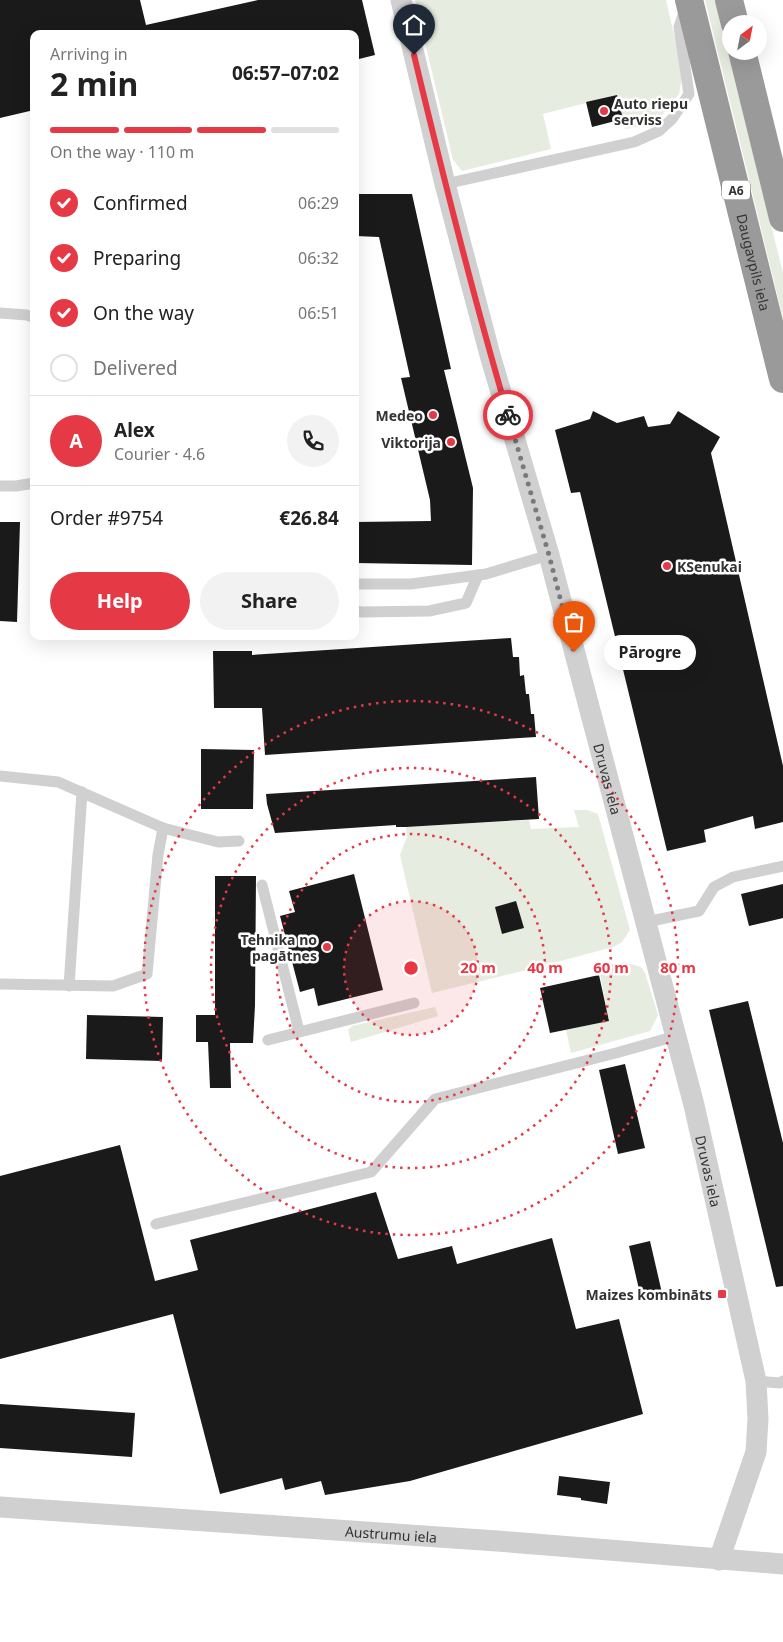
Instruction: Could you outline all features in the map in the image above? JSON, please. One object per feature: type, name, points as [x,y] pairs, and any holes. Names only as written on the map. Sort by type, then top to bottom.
[{"type":"highway","name":"Daugavpils iela","points":[[688,0],[783,379]]},
{"type":"highway","points":[[729,0],[733,15]]},
{"type":"highway","points":[[744,60],[783,218]]},
{"type":"street","name":"Druvas iela","points":[[401,0],[445,184],[490,355],[549,555],[694,1105],[756,1381],[758,1419],[756,1452],[719,1560]]},
{"type":"street","name":"Austrumu iela","points":[[0,1507],[497,1541],[783,1564]]},
{"type":"lane","points":[[445,184],[609,146],[634,142],[659,131],[672,119],[689,94],[679,27],[688,0]]},
{"type":"lane","points":[[0,313],[30,316]]},
{"type":"lane","points":[[0,486],[30,484]]},
{"type":"lane","points":[[359,584],[411,584],[478,575],[549,555]]},
{"type":"lane","points":[[359,612],[429,611],[466,603],[478,575]]},
{"type":"lane","points":[[0,776],[58,782],[163,828],[218,842],[239,841]]},
{"type":"lane","points":[[69,986],[82,792]]},
{"type":"lane","points":[[0,984],[113,986],[147,974],[158,856],[163,828]]},
{"type":"lane","points":[[646,922],[700,911],[714,887],[733,877],[783,866]]},
{"type":"lane","points":[[262,885],[299,1031]]},
{"type":"lane","points":[[268,1040],[414,1003]]},
{"type":"lane","points":[[156,1224],[371,1172],[434,1099],[676,1036]]},
{"type":"lane","points":[[756,1381],[780,1383],[783,1381]]},
{"type":"shaded area","points":[[415,0],[666,0],[683,73],[679,94],[655,124],[625,129],[617,95],[543,114],[551,149],[462,171],[453,160]]},
{"type":"shaded area","points":[[705,0],[715,0],[722,28],[722,60],[730,60],[783,273],[783,318]]},
{"type":"shaded area","points":[[574,810],[587,810],[598,814],[630,930],[622,942],[613,947],[432,993],[400,855],[407,837],[406,827],[529,820],[531,829],[579,827]]},
{"type":"shaded area","points":[[624,962],[641,967],[645,973],[658,1015],[650,1031],[571,1053],[566,1030],[609,1021],[599,968]]},
{"type":"shaded area","points":[[435,1007],[438,1016],[351,1042],[348,1030],[352,1026]]},
{"type":"building","points":[[0,0],[140,0],[146,25],[258,0],[362,0],[375,55],[359,59],[359,30],[30,30],[30,111],[0,118]]},
{"type":"building","name":"Auto riepu serviss","points":[[617,95],[623,119],[592,127],[586,102]]},
{"type":"building","points":[[359,194],[412,194],[451,369],[444,370],[473,488],[472,565],[359,563],[359,522],[431,521],[430,500],[401,378],[410,377],[379,237],[359,236]]},
{"type":"building","points":[[593,411],[617,423],[644,416],[648,427],[670,424],[678,411],[720,437],[711,453],[783,766],[783,822],[755,829],[753,816],[704,830],[706,842],[667,851],[580,492],[571,493],[555,430],[590,419]]},
{"type":"building","points":[[0,522],[20,522],[17,622],[0,621]]},
{"type":"building","points":[[511,638],[513,657],[519,657],[520,676],[524,675],[526,694],[529,694],[531,714],[534,714],[536,737],[265,755],[262,708],[214,708],[213,651],[252,651],[252,655]]},
{"type":"building","points":[[201,749],[254,750],[253,809],[201,809]]},
{"type":"building","points":[[536,777],[539,819],[406,827],[396,827],[396,825],[275,833],[266,794]]},
{"type":"building","name":"Tehnika no pagātnes","points":[[354,874],[383,990],[318,1006],[314,988],[300,992],[280,916],[295,912],[289,891]]},
{"type":"building","points":[[215,876],[256,876],[253,1043],[230,1043],[231,1088],[210,1088],[208,1042],[196,1042],[196,1015],[215,1015]]},
{"type":"building","points":[[783,884],[783,918],[749,926],[741,894]]},
{"type":"building","points":[[516,901],[524,928],[502,934],[495,907]]},
{"type":"building","points":[[599,975],[609,1021],[550,1033],[540,988]]},
{"type":"building","points":[[748,1001],[783,1143],[783,1286],[776,1287],[709,1010]]},
{"type":"building","points":[[87,1015],[163,1017],[162,1061],[86,1059]]},
{"type":"building","points":[[625,1064],[645,1148],[618,1154],[599,1070]]},
{"type":"building","points":[[120,1145],[155,1281],[198,1270],[190,1240],[376,1192],[398,1259],[452,1246],[457,1264],[552,1238],[576,1329],[619,1319],[643,1414],[410,1481],[325,1495],[321,1481],[285,1490],[282,1478],[220,1494],[173,1314],[0,1359],[0,1176]]},
{"type":"building","points":[[650,1241],[662,1293],[641,1298],[629,1246]]},
{"type":"building","points":[[0,1404],[135,1413],[132,1457],[0,1448]]},
{"type":"building","points":[[559,1476],[610,1482],[607,1504],[557,1495]]},
{"type":"way so far","points":[[508,415],[549,555],[574,652]]},
{"type":"place","name":"Auto riepu serviss","points":[[604,111]]},
{"type":"place","name":"Medeo","points":[[433,415]]},
{"type":"place","name":"Viktorija","points":[[451,442]]},
{"type":"place","name":"KSenukai","points":[[667,566]]},
{"type":"place","name":"Pārogre","points":[[574,652]]},
{"type":"place","name":"Tehnika no pagātnes","points":[[327,947]]},
{"type":"place","name":"Maizes kombināts","points":[[722,1294]]},
{"type":"route","points":[[414,55],[445,184],[490,355],[508,415]]}]
